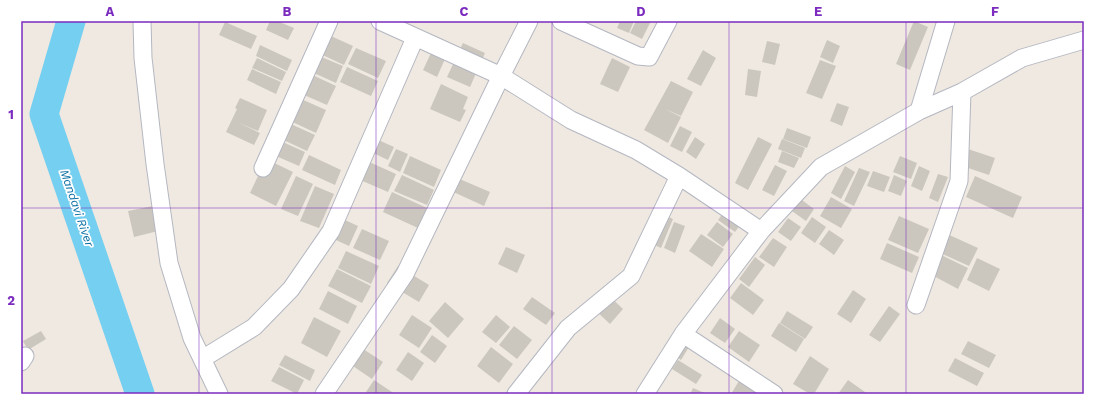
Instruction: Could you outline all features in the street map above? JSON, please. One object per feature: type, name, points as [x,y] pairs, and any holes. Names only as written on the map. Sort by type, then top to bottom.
[{"type":"street","points":[[142,21],[143,58],[155,164],[169,263],[192,338],[219,394]]},
{"type":"street","points":[[263,168],[329,21]]},
{"type":"street","points":[[380,21],[501,76],[571,120],[636,150],[679,176],[760,231]]},
{"type":"street","points":[[324,394],[405,274],[529,21]]},
{"type":"street","points":[[561,21],[638,56],[649,57],[668,21]]},
{"type":"street","points":[[919,111],[946,21]]},
{"type":"street","points":[[202,359],[254,327],[290,289],[331,231],[415,38]]},
{"type":"street","points":[[645,394],[683,334],[760,231],[821,167],[919,111],[962,92],[1022,58],[1084,40]]},
{"type":"street","points":[[916,305],[960,181],[962,92]]},
{"type":"street","points":[[516,394],[568,328],[631,276],[679,176]]},
{"type":"street","points":[[683,334],[774,394]]},
{"type":"building","points":[[270,21],[277,21],[294,28],[288,40],[266,30]]},
{"type":"building","points":[[620,21],[634,21],[629,33],[617,28]]},
{"type":"building","points":[[636,21],[651,21],[642,39],[630,33]]},
{"type":"building","points":[[914,21],[928,27],[910,70],[896,64]]},
{"type":"building","points":[[225,22],[257,36],[251,49],[219,35]]},
{"type":"building","points":[[320,31],[353,46],[344,65],[312,50]]},
{"type":"building","points":[[827,40],[840,46],[833,63],[820,57]]},
{"type":"building","points":[[767,41],[780,44],[775,65],[762,62]]},
{"type":"building","points":[[463,43],[485,53],[470,87],[447,77]]},
{"type":"building","points":[[260,45],[292,60],[287,71],[256,56]]},
{"type":"building","points":[[356,48],[386,61],[378,78],[348,64]]},
{"type":"building","points":[[703,50],[716,58],[701,86],[687,79]]},
{"type":"building","points":[[312,53],[343,66],[336,83],[305,69]]},
{"type":"building","points":[[431,53],[445,59],[437,77],[423,70]]},
{"type":"building","points":[[257,58],[286,72],[282,81],[252,68]]},
{"type":"building","points":[[612,58],[630,67],[618,92],[600,84]]},
{"type":"building","points":[[820,60],[836,66],[822,99],[806,93]]},
{"type":"building","points":[[347,67],[378,81],[371,96],[340,82]]},
{"type":"building","points":[[252,69],[281,82],[276,94],[247,80]]},
{"type":"building","points":[[748,69],[761,71],[757,97],[745,95]]},
{"type":"building","points":[[304,71],[336,86],[327,105],[295,91]]},
{"type":"building","points":[[671,81],[693,92],[681,116],[665,109],[681,117],[668,143],[644,130]]},
{"type":"building","points":[[441,84],[468,97],[463,109],[466,110],[460,122],[430,109]]},
{"type":"building","points":[[292,95],[326,110],[316,133],[282,117]]},
{"type":"building","points":[[240,98],[267,110],[258,131],[237,122],[260,133],[254,145],[226,132],[237,109],[235,108]]},
{"type":"building","points":[[837,103],[849,107],[842,126],[830,121]]},
{"type":"building","points":[[282,120],[315,135],[307,151],[275,136]]},
{"type":"building","points":[[680,126],[692,132],[682,152],[670,146]]},
{"type":"building","points":[[787,128],[811,137],[807,148],[783,139]]},
{"type":"building","points":[[695,137],[705,144],[696,159],[686,152]]},
{"type":"building","points":[[758,137],[772,144],[748,190],[735,183]]},
{"type":"building","points":[[374,138],[394,147],[388,160],[369,151]]},
{"type":"building","points":[[276,139],[305,152],[299,166],[269,153]]},
{"type":"building","points":[[782,139],[805,148],[801,158],[778,149]]},
{"type":"building","points":[[962,147],[995,158],[989,175],[956,164]]},
{"type":"building","points":[[396,149],[408,154],[400,172],[388,166]]},
{"type":"building","points":[[782,151],[799,158],[794,168],[778,162]]},
{"type":"building","points":[[309,155],[341,170],[335,185],[302,170]]},
{"type":"building","points":[[410,156],[441,170],[434,187],[403,173]]},
{"type":"building","points":[[900,156],[917,163],[911,179],[893,172]]},
{"type":"building","points":[[266,159],[293,172],[276,206],[250,193]]},
{"type":"building","points":[[367,161],[396,174],[388,192],[358,179]]},
{"type":"building","points":[[775,165],[787,171],[774,196],[762,190]]},
{"type":"building","points":[[845,166],[855,172],[841,199],[831,193]]},
{"type":"building","points":[[919,166],[930,171],[922,191],[911,186]]},
{"type":"building","points":[[859,168],[870,172],[854,206],[844,201]]},
{"type":"building","points":[[873,171],[890,177],[884,192],[867,186]]},
{"type":"building","points":[[938,174],[948,177],[938,202],[929,198]]},
{"type":"building","points":[[402,175],[434,190],[427,205],[394,191]]},
{"type":"building","points":[[894,175],[907,181],[901,196],[888,191]]},
{"type":"building","points":[[296,176],[313,184],[298,216],[281,209]]},
{"type":"building","points":[[975,176],[1022,197],[1013,218],[966,197]]},
{"type":"building","points":[[455,177],[490,192],[484,206],[449,190]]},
{"type":"building","points":[[315,186],[334,194],[319,228],[300,221]]},
{"type":"building","points":[[392,192],[427,208],[418,228],[383,212]]},
{"type":"building","points":[[791,192],[814,209],[806,221],[782,204]]},
{"type":"building","points":[[831,197],[852,209],[841,228],[820,216]]},
{"type":"building","points":[[729,205],[746,217],[735,232],[718,220]]},
{"type":"building","points":[[153,206],[158,231],[134,237],[128,211]]},
{"type":"building","points":[[662,214],[673,219],[661,248],[650,243]]},
{"type":"building","points":[[334,215],[358,226],[349,246],[325,235]]},
{"type":"building","points":[[899,216],[929,229],[918,253],[888,240]]},
{"type":"building","points":[[812,217],[826,227],[815,243],[801,233]]},
{"type":"building","points":[[788,218],[801,227],[791,241],[778,232]]},
{"type":"building","points":[[674,222],[685,226],[675,253],[664,248]]},
{"type":"building","points":[[717,222],[733,234],[723,247],[707,235]]},
{"type":"building","points":[[362,229],[389,241],[380,260],[353,248]]},
{"type":"building","points":[[829,230],[844,240],[834,255],[819,244]]},
{"type":"building","points":[[945,233],[978,248],[969,266],[936,251]]},
{"type":"building","points":[[701,234],[724,249],[712,267],[689,251]]},
{"type":"building","points":[[773,238],[787,247],[774,267],[759,257]]},
{"type":"building","points":[[887,243],[919,257],[912,273],[880,259]]},
{"type":"building","points":[[506,247],[525,255],[517,273],[498,264]]},
{"type":"building","points":[[346,251],[379,266],[371,284],[338,268]]},
{"type":"building","points":[[937,253],[968,268],[958,289],[928,273]]},
{"type":"building","points":[[755,257],[765,265],[749,287],[739,279]]},
{"type":"building","points":[[977,258],[1000,269],[989,291],[967,280]]},
{"type":"building","points":[[398,266],[429,285],[419,302],[387,283]]},
{"type":"building","points":[[337,269],[371,286],[362,303],[328,286]]},
{"type":"building","points":[[741,283],[764,300],[753,315],[730,298]]},
{"type":"building","points":[[853,290],[866,299],[851,323],[837,314]]},
{"type":"building","points":[[328,291],[357,306],[348,324],[319,309]]},
{"type":"building","points":[[606,293],[623,309],[610,324],[593,308]]},
{"type":"building","points":[[532,297],[555,313],[546,325],[523,309]]},
{"type":"building","points":[[445,302],[464,319],[448,338],[429,321]]},
{"type":"building","points":[[889,306],[900,314],[880,342],[869,335]]},
{"type":"building","points":[[787,311],[813,327],[805,339],[780,323]]},
{"type":"building","points":[[412,315],[432,328],[419,348],[399,335]]},
{"type":"building","points":[[496,315],[510,327],[496,343],[482,332]]},
{"type":"building","points":[[314,317],[341,331],[327,357],[301,343]]},
{"type":"building","points":[[720,318],[735,329],[725,343],[710,333]]},
{"type":"building","points":[[779,323],[804,339],[796,352],[771,336]]},
{"type":"building","points":[[514,326],[532,340],[517,359],[499,345]]},
{"type":"building","points":[[41,331],[46,339],[28,350],[23,341]]},
{"type":"building","points":[[739,331],[760,345],[749,362],[728,347]]},
{"type":"building","points":[[432,335],[447,346],[435,363],[420,352]]},
{"type":"building","points":[[674,337],[689,347],[681,360],[666,350]]},
{"type":"building","points":[[968,341],[996,355],[989,368],[961,354]]},
{"type":"building","points":[[354,343],[383,362],[372,379],[344,360]]},
{"type":"building","points":[[491,347],[513,364],[499,383],[477,366]]},
{"type":"building","points":[[408,352],[424,363],[412,381],[396,370]]},
{"type":"building","points":[[285,355],[315,370],[310,381],[279,365]]},
{"type":"building","points":[[810,356],[829,369],[814,394],[810,394],[793,384]]},
{"type":"building","points":[[955,358],[984,373],[977,386],[948,371]]},
{"type":"building","points":[[678,360],[702,375],[696,384],[672,369]]},
{"type":"building","points":[[279,367],[304,380],[297,394],[271,381]]},
{"type":"building","points":[[742,376],[759,394],[731,394]]},
{"type":"building","points":[[374,380],[395,394],[369,394],[366,392]]},
{"type":"building","points":[[848,380],[865,392],[864,394],[838,394]]},
{"type":"building","points":[[693,388],[707,394],[690,394]]},
{"type":"waterway","name":"Mandavi River","points":[[71,21],[44,114],[140,394]]}]
